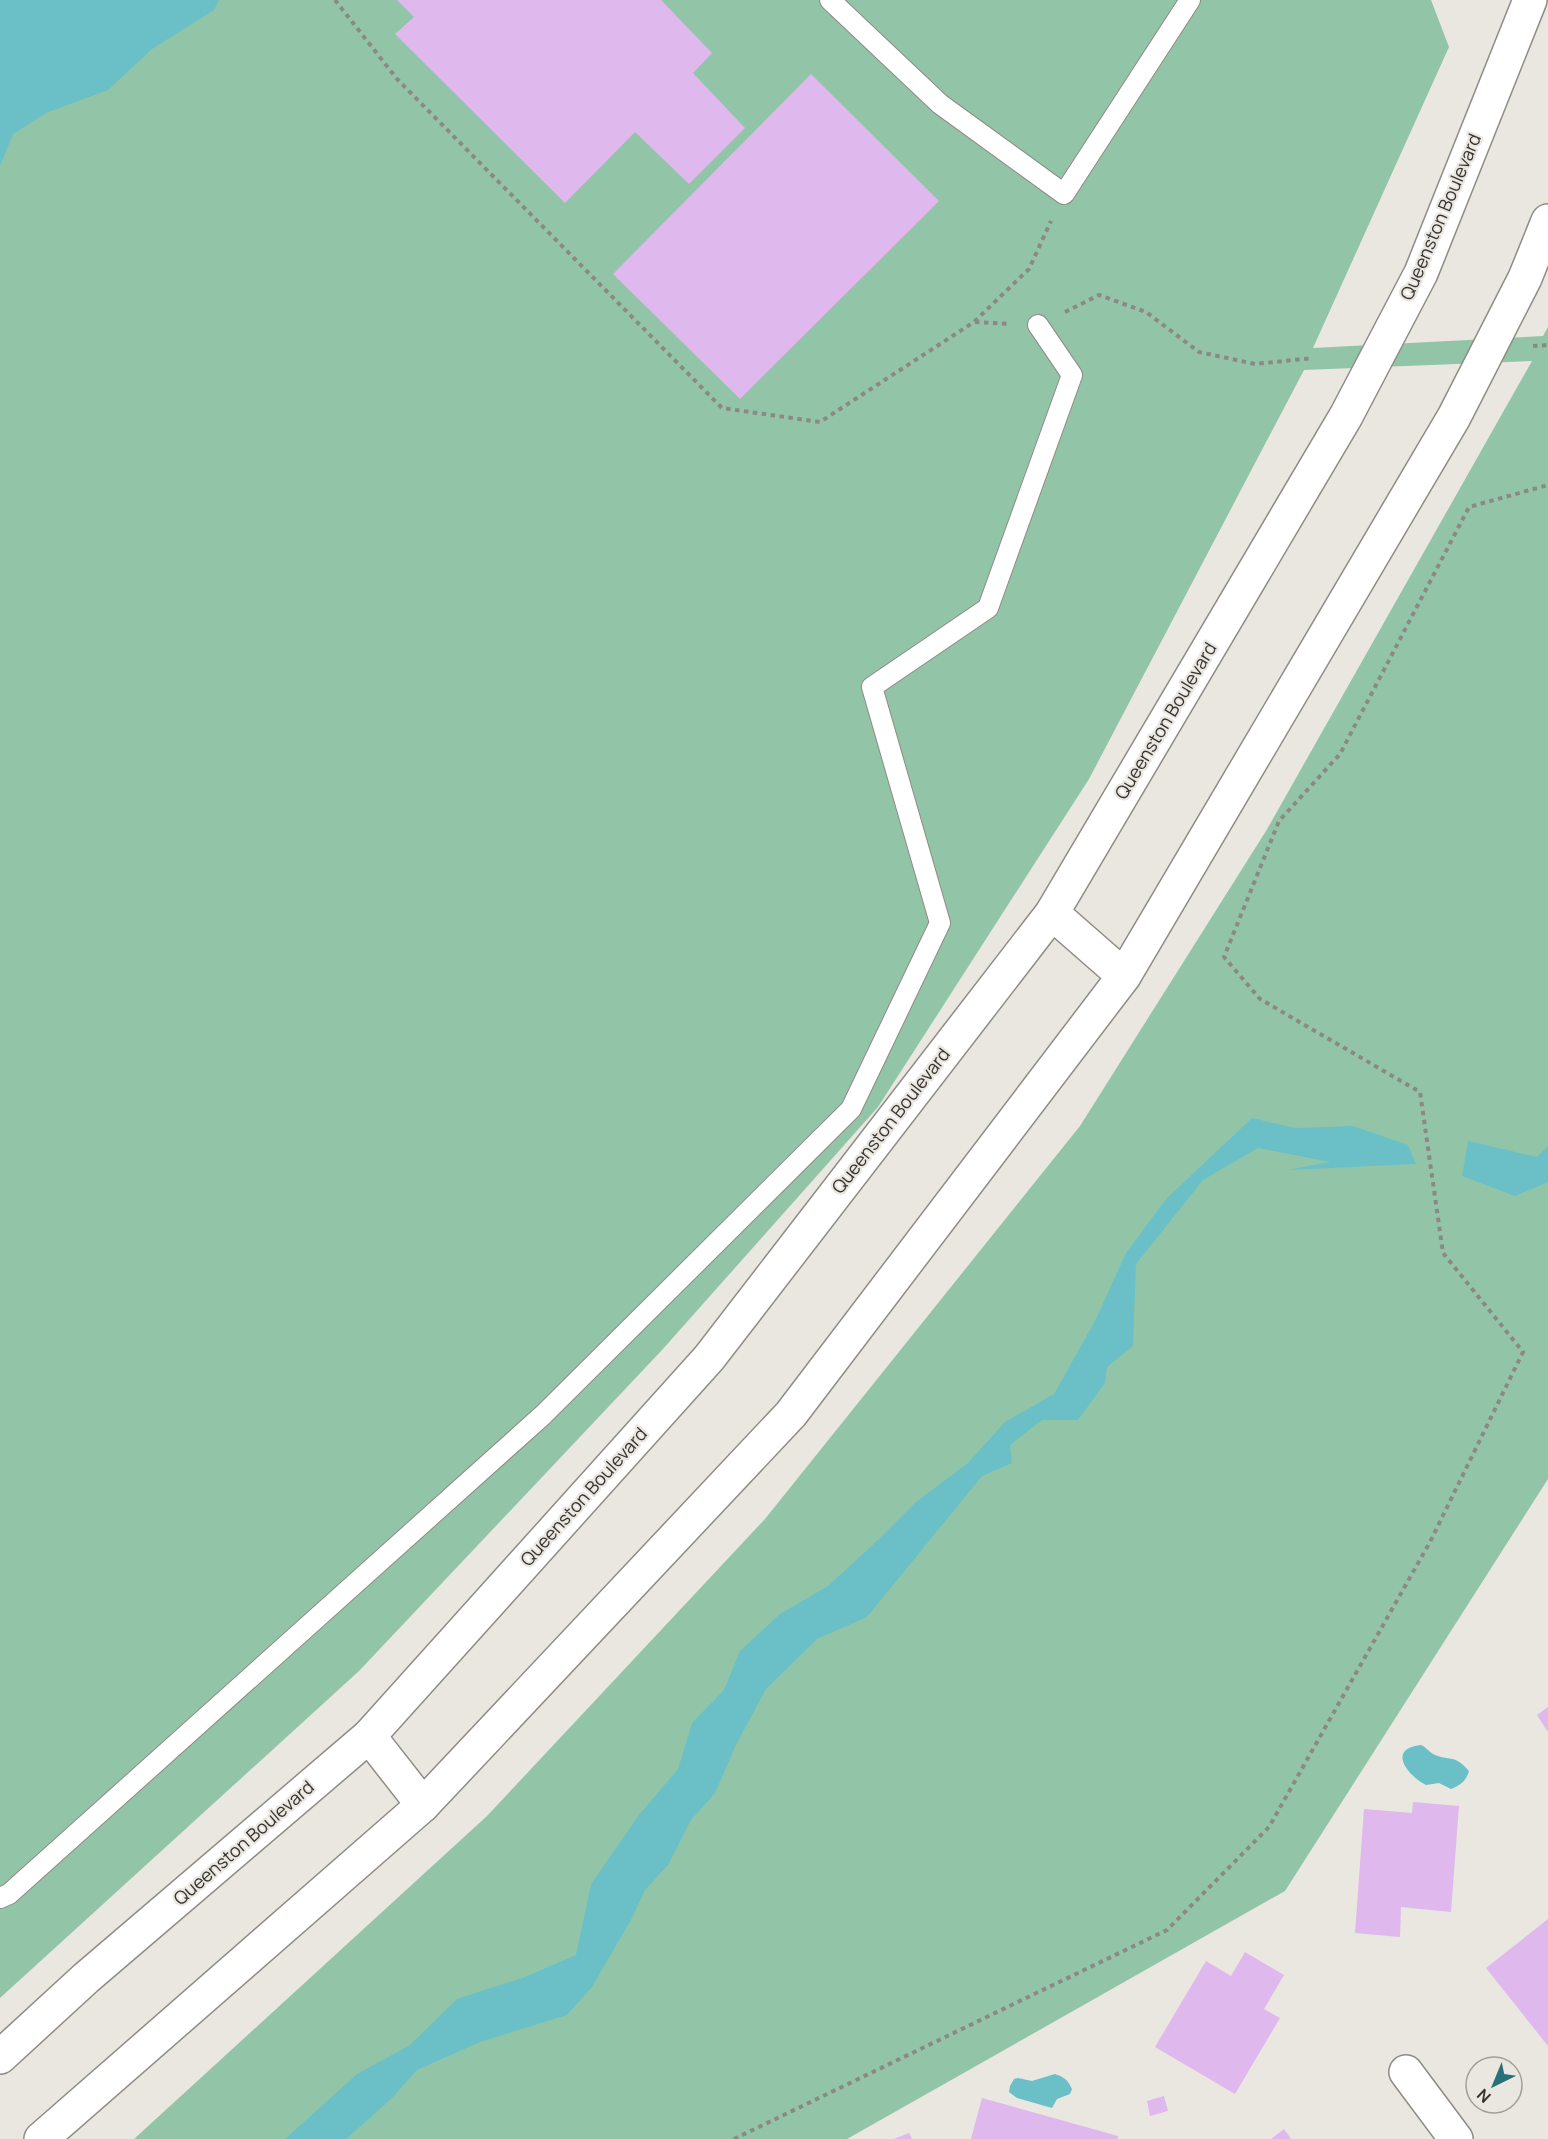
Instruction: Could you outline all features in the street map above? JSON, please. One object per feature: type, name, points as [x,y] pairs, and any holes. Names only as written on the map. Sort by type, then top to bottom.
[{"type":"main road","name":"Queenston Boulevard","points":[[0,2057],[86,1978],[369,1736],[709,1358],[1052,914],[1346,416],[1421,273],[1530,0]]},
{"type":"main road","points":[[41,2139],[423,1804],[791,1414],[1124,976],[1454,417],[1524,278],[1548,221]]},
{"type":"main road","points":[[1052,914],[1124,976]]},
{"type":"main road","points":[[369,1736],[423,1804]]},
{"type":"main road","points":[[1406,2072],[1456,2139]]},
{"type":"lane","points":[[830,0],[940,104],[1064,194],[1190,0]]},
{"type":"lane","points":[[0,1898],[9,1894],[543,1415],[850,1109],[940,923],[872,687],[988,608],[1072,375],[1038,325]]},
{"type":"path","points":[[335,0],[397,79],[722,408],[820,422],[974,322],[1029,269],[1064,194]]},
{"type":"path","points":[[974,322],[1038,325],[1099,295],[1146,312],[1199,352],[1255,364],[1313,358]]},
{"type":"path","points":[[1532,346],[1548,345]]},
{"type":"path","points":[[734,2139],[1167,1930],[1269,1827],[1440,1521],[1523,1352],[1443,1253],[1420,1092],[1260,999],[1224,957],[1279,821],[1340,754],[1469,507],[1548,485]]},
{"type":"green space","points":[[0,0],[1431,0],[1449,47],[1313,348],[1543,336],[1548,327],[1548,1479],[1285,1891],[847,2139],[134,2139],[487,1816],[765,1519],[1080,1126],[1266,831],[1532,361],[1304,370],[1089,779],[878,1107],[662,1350],[359,1671],[0,1998]]},
{"type":"water","points":[[0,0],[219,0],[214,10],[152,49],[108,90],[46,113],[13,134],[0,166]]},
{"type":"water","points":[[1252,1118],[1295,1128],[1353,1126],[1408,1145],[1416,1164],[1287,1170],[1330,1162],[1258,1148],[1203,1180],[1136,1264],[1133,1346],[1107,1367],[1105,1383],[1078,1420],[1042,1420],[1010,1445],[1012,1463],[982,1476],[867,1617],[817,1639],[766,1689],[737,1743],[715,1793],[691,1820],[668,1865],[645,1890],[632,1918],[592,1987],[567,2015],[480,2042],[417,2070],[391,2099],[346,2139],[285,2139],[357,2074],[410,2045],[457,1999],[525,1977],[576,1955],[591,1884],[639,1815],[678,1769],[692,1723],[724,1690],[740,1651],[780,1614],[828,1586],[916,1502],[968,1463],[1005,1422],[1054,1394],[1095,1321],[1126,1253],[1166,1199]]},
{"type":"water","points":[[1468,1141],[1537,1157],[1548,1146],[1548,1182],[1515,1196],[1462,1176]]},
{"type":"water","points":[[1421,1745],[1433,1754],[1464,1765],[1469,1771],[1465,1780],[1451,1789],[1439,1783],[1426,1785],[1419,1781],[1407,1769],[1402,1757],[1410,1747]]},
{"type":"water","points":[[1055,2074],[1065,2079],[1072,2089],[1070,2094],[1057,2099],[1052,2108],[1017,2098],[1009,2092],[1014,2079],[1032,2081]]},
{"type":"building","points":[[397,0],[661,0],[712,53],[693,73],[745,128],[689,184],[635,132],[565,203],[395,34],[414,17]]},
{"type":"building","points":[[811,74],[939,201],[740,399],[613,274]]},
{"type":"building","points":[[1548,1707],[1548,1732],[1537,1715]]},
{"type":"building","points":[[1413,1802],[1459,1806],[1451,1912],[1401,1907],[1400,1937],[1355,1933],[1364,1809],[1412,1813]]},
{"type":"building","points":[[1548,1919],[1548,2046],[1486,1968]]},
{"type":"building","points":[[1245,1952],[1284,1975],[1264,2009],[1280,2018],[1235,2094],[1155,2047],[1206,1961],[1231,1976]]},
{"type":"building","points":[[1164,2096],[1168,2111],[1150,2116],[1147,2101]]},
{"type":"building","points":[[982,2098],[1118,2136],[1118,2139],[971,2139]]},
{"type":"building","points":[[1284,2129],[1291,2139],[1271,2139]]},
{"type":"building","points":[[909,2133],[912,2139],[894,2139]]}]
